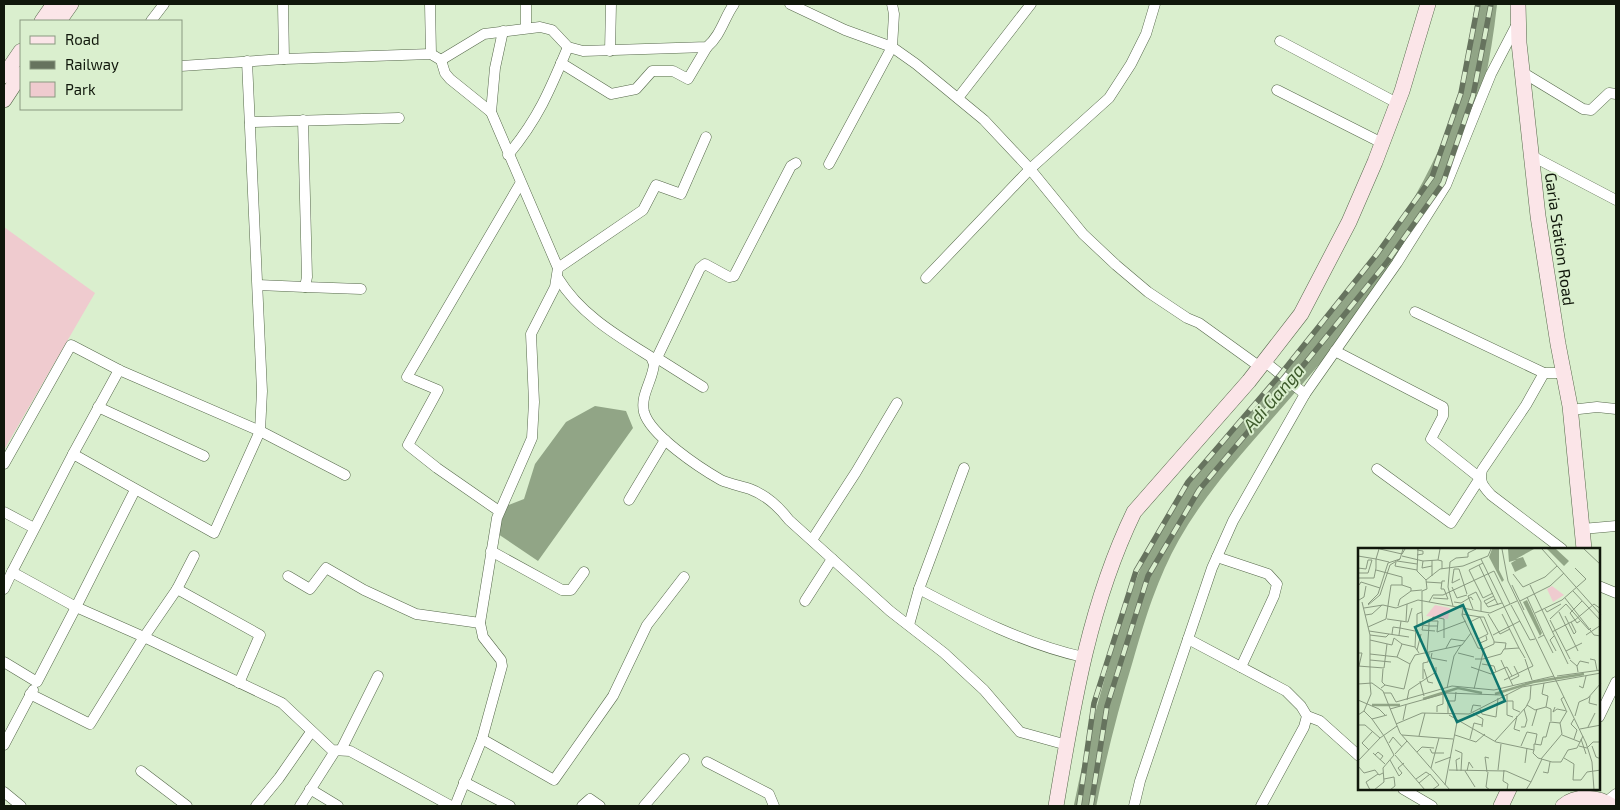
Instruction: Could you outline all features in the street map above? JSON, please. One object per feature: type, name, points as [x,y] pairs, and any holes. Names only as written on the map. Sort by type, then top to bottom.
[{"type":"street","points":[[43,20],[54,4]]},
{"type":"street","points":[[60,20],[71,4]]},
{"type":"street","points":[[152,20],[164,4]]},
{"type":"street","points":[[283,4],[284,59]]},
{"type":"street","points":[[430,4],[431,54]]},
{"type":"street","points":[[526,4],[526,28]]},
{"type":"street","points":[[610,51],[611,4]]},
{"type":"street","points":[[561,63],[610,94],[636,89],[652,71],[672,71],[688,78],[706,47],[721,30],[734,4]]},
{"type":"street","points":[[790,4],[845,30],[892,47],[984,120],[1030,169],[1083,234],[1129,276],[1163,302],[1199,323],[1305,394]]},
{"type":"street","points":[[830,164],[892,47],[894,14],[892,4]]},
{"type":"street","points":[[958,98],[1031,4]]},
{"type":"street","points":[[926,278],[1030,169],[1109,98],[1131,64],[1146,34],[1155,4]]},
{"type":"street","points":[[1056,806],[1083,658],[1106,576],[1134,512],[1262,364],[1301,314],[1349,222],[1382,143],[1418,40],[1428,4]]},
{"type":"street","name":"Garia Station Road","points":[[1518,4],[1522,72],[1538,216],[1570,410],[1584,548]]},
{"type":"street","points":[[1134,806],[1140,780],[1188,639],[1217,557],[1233,521],[1305,394],[1396,263],[1446,185],[1491,74],[1519,20]]},
{"type":"street","points":[[442,60],[484,34],[540,27],[552,30],[568,48],[583,51],[706,47]]},
{"type":"street","points":[[503,31],[495,68],[491,112],[566,291],[590,317],[656,361],[703,388]]},
{"type":"street","points":[[1280,41],[1397,103]]},
{"type":"street","points":[[508,155],[529,130],[542,108],[568,48]]},
{"type":"street","points":[[4,76],[20,52]]},
{"type":"street","points":[[182,66],[284,59],[431,54],[442,60],[450,79],[491,112]]},
{"type":"street","points":[[73,454],[214,533],[260,431],[262,391],[247,61]]},
{"type":"street","points":[[1522,72],[1583,109],[1591,110],[1610,93],[1616,94]]},
{"type":"street","points":[[4,100],[20,76]]},
{"type":"street","points":[[1278,90],[1382,143]]},
{"type":"street","points":[[250,122],[399,118]]},
{"type":"street","points":[[303,120],[307,277],[305,287]]},
{"type":"street","points":[[455,806],[482,739],[502,666],[501,660],[483,637],[480,623],[499,511],[532,438],[534,402],[531,334],[551,298],[558,273],[643,210],[656,185],[681,194],[706,137]]},
{"type":"street","points":[[1532,156],[1616,200]]},
{"type":"street","points":[[796,163],[791,166],[734,276],[729,277],[705,264],[700,268],[656,361],[654,374],[645,392],[644,413],[652,427],[665,440],[722,480],[753,490],[779,507],[789,520],[832,559],[984,690],[1020,732],[1067,745]]},
{"type":"street","points":[[499,511],[437,468],[408,445],[438,390],[407,377],[520,184]]},
{"type":"street","points":[[258,286],[361,289]]},
{"type":"street","points":[[1415,312],[1544,372],[1563,373]]},
{"type":"street","points":[[4,464],[71,345],[119,370],[260,431],[345,475]]},
{"type":"street","points":[[1335,351],[1443,407],[1443,416],[1431,439],[1480,478],[1482,484],[1492,495],[1561,548]]},
{"type":"street","points":[[4,589],[34,528],[119,370]]},
{"type":"street","points":[[1378,469],[1451,523],[1480,478],[1482,470],[1526,405],[1544,372]]},
{"type":"street","points":[[812,540],[852,480],[897,403]]},
{"type":"street","points":[[98,407],[204,456]]},
{"type":"street","points":[[1570,410],[1597,407],[1616,409]]},
{"type":"street","points":[[629,500],[665,440]]},
{"type":"street","points":[[910,625],[919,590],[964,468]]},
{"type":"street","points":[[4,745],[135,490]]},
{"type":"street","points":[[4,512],[34,528]]},
{"type":"street","points":[[1582,529],[1616,526]]},
{"type":"street","points":[[491,552],[562,590],[571,590],[584,572]]},
{"type":"street","points":[[30,694],[90,724],[144,637],[178,589],[194,556]]},
{"type":"street","points":[[1217,557],[1268,574],[1277,584],[1274,596],[1241,667]]},
{"type":"street","points":[[805,601],[832,559]]},
{"type":"street","points":[[288,576],[310,589],[326,568],[364,590],[416,614],[480,623]]},
{"type":"street","points":[[12,572],[76,608],[144,637],[282,703],[311,732],[338,750],[350,751],[451,806]]},
{"type":"street","points":[[482,739],[554,780],[614,696],[646,625],[684,577]]},
{"type":"street","points":[[1600,586],[1616,593]]},
{"type":"street","points":[[178,589],[260,635],[239,683]]},
{"type":"street","points":[[919,590],[991,626],[1053,650],[1083,658]]},
{"type":"street","points":[[1188,639],[1286,691],[1301,706],[1307,716],[1320,721],[1358,755]]},
{"type":"street","points":[[4,662],[37,682]]},
{"type":"street","points":[[300,806],[338,750],[378,676]]},
{"type":"street","points":[[1600,715],[1616,682]]},
{"type":"street","points":[[1600,692],[1609,697]]},
{"type":"street","points":[[1261,806],[1304,727],[1307,716]]},
{"type":"street","points":[[256,806],[279,778],[311,732]]},
{"type":"street","points":[[644,806],[684,759]]},
{"type":"street","points":[[707,762],[769,794],[774,806]]},
{"type":"street","points":[[140,771],[187,806]]},
{"type":"street","points":[[464,782],[510,806]]},
{"type":"street","points":[[310,789],[338,806]]},
{"type":"street","points":[[1405,790],[1432,806]]},
{"type":"street","points":[[1501,806],[1509,790]]},
{"type":"street","points":[[4,792],[21,806]]},
{"type":"street","points":[[1563,806],[1577,799],[1585,798],[1611,801]]},
{"type":"street","points":[[582,806],[590,799],[600,806]]},
{"type":"green space","points":[[4,227],[95,293],[4,450]]},
{"type":"shaded area","points":[[595,406],[626,411],[633,428],[538,561],[498,534],[506,506],[524,499],[535,464],[566,422]]},
{"type":"waterway","name":"Adi Ganga","points":[[1085,806],[1111,696],[1142,596],[1161,550],[1180,517],[1204,482],[1350,310],[1374,279],[1418,213],[1454,142],[1466,109],[1478,57],[1486,4]]},
{"type":"railway","points":[[1079,806],[1094,703],[1136,571],[1188,482],[1280,375],[1377,254],[1432,177],[1461,93],[1478,4]]},
{"type":"railway","points":[[1091,806],[1107,706],[1148,576],[1199,490],[1387,262],[1443,183],[1473,96],[1491,4]]}]
